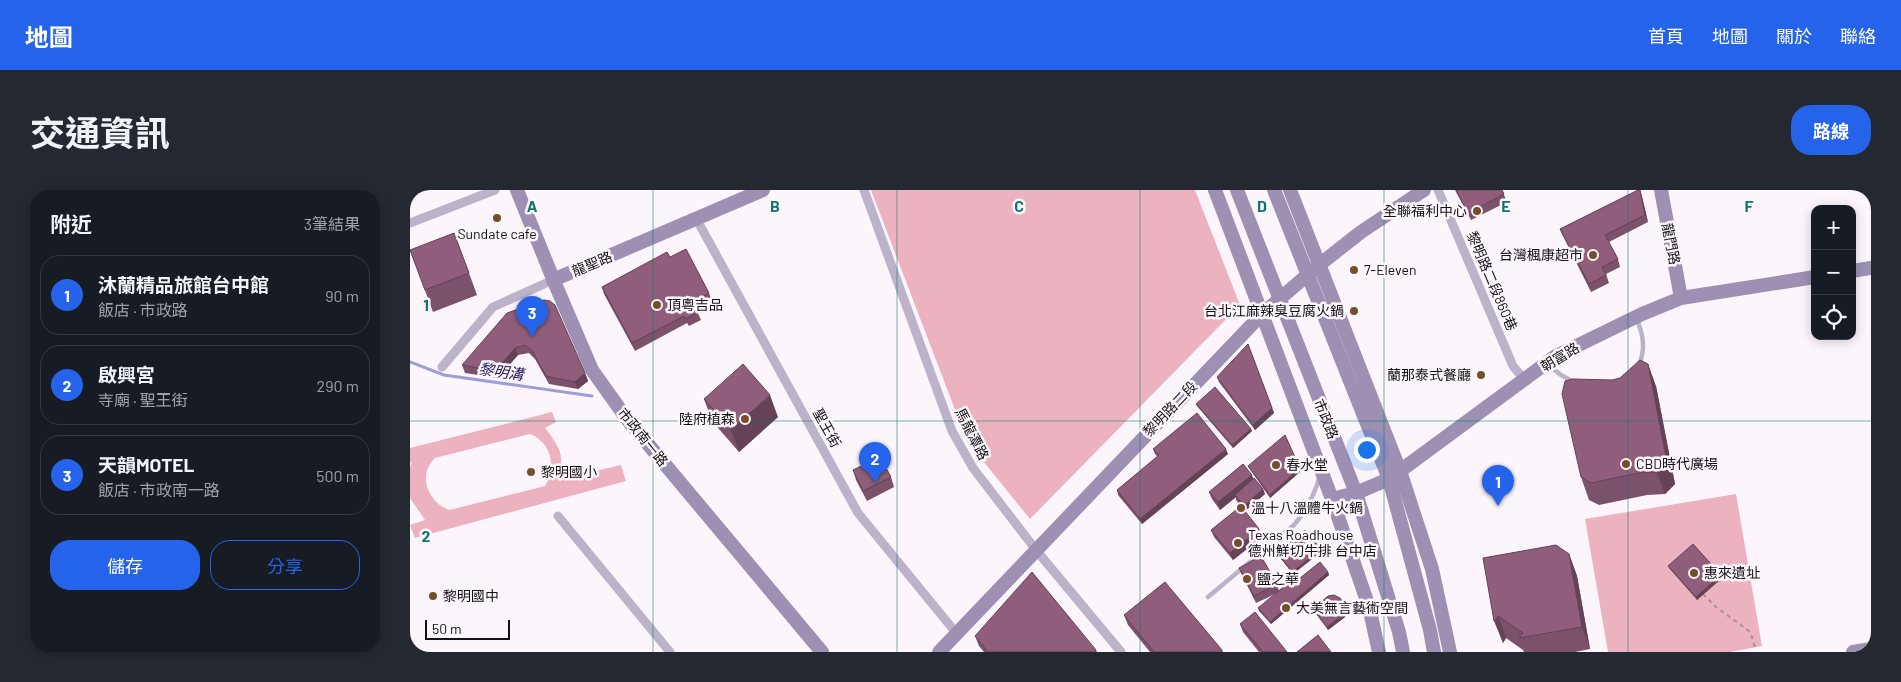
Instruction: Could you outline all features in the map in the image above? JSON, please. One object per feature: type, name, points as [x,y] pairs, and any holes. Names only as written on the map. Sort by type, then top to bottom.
[{"type":"street","points":[[410,223],[495,190]]},
{"type":"street","name":"市政南一路","points":[[517,190],[592,370],[627,419],[822,652]]},
{"type":"street","name":"龍聖路","points":[[442,367],[493,306],[697,220],[763,190]]},
{"type":"street","name":"馬龍潭路","points":[[864,190],[952,431],[973,468],[1036,550],[1121,652]]},
{"type":"street","name":"市政路","points":[[1215,190],[1332,500],[1369,607],[1379,652]]},
{"type":"street","name":"市政路","points":[[1237,190],[1356,493],[1399,632],[1403,652]]},
{"type":"street","points":[[1274,190],[1307,276],[1394,475],[1432,569],[1450,652]]},
{"type":"street","points":[[1290,190],[1319,265],[1394,475],[1434,652]]},
{"type":"street","name":"黎明路二段","points":[[939,652],[1262,314],[1361,232],[1424,190]]},
{"type":"street","name":"黎明路二段860巷","points":[[1438,190],[1513,366],[1524,380]]},
{"type":"street","name":"龍門路","points":[[1661,190],[1681,298]]},
{"type":"street","name":"聖王街","points":[[697,220],[858,513],[956,634]]},
{"type":"street","points":[[1856,270],[1871,268]]},
{"type":"street","name":"朝富路","points":[[1332,500],[1356,493],[1394,475],[1556,356],[1636,317],[1681,298],[1811,278]]},
{"type":"street","points":[[558,516],[670,652]]},
{"type":"street","points":[[1853,652],[1871,649]]},
{"type":"lane","points":[[1636,317],[1644,338],[1643,355],[1636,372]]},
{"type":"lane","points":[[1546,364],[1561,375],[1578,383]]},
{"type":"lane","points":[[1208,597],[1294,525],[1315,494],[1321,470]]},
{"type":"path","points":[[1704,594],[1716,607],[1749,631],[1755,648]]},
{"type":"shaded area","points":[[871,190],[1195,190],[1240,305],[1030,519],[967,441]]},
{"type":"shaded area","points":[[552,412],[556,422],[545,428],[560,451],[562,463],[561,479],[621,465],[626,481],[415,538],[410,525],[425,520],[410,498],[410,467],[412,462],[410,462],[410,448]],"holes":[[[530,434],[543,443],[550,456],[551,471],[545,486],[449,510],[435,501],[427,487],[427,472],[435,458]]]},
{"type":"shaded area","points":[[1736,494],[1762,646],[1730,652],[1608,652],[1585,519]]},
{"type":"building","name":"全聯福利中心","points":[[1456,190],[1502,190],[1504,194],[1468,213]]},
{"type":"building","name":"台灣楓康超市","points":[[1640,190],[1645,215],[1605,235],[1618,259],[1602,267],[1606,275],[1589,284],[1560,229]]},
{"type":"building","points":[[454,233],[469,273],[425,290],[410,250]]},
{"type":"building","name":"頂粵吉品","points":[[686,249],[709,293],[693,302],[698,312],[686,319],[684,316],[632,343],[602,287],[667,252],[670,257]]},
{"type":"building","points":[[544,300],[550,301],[555,305],[585,373],[575,382],[546,376],[533,352],[526,345],[515,348],[495,371],[462,365],[507,313]]},
{"type":"building","points":[[1248,344],[1272,408],[1253,425],[1217,377]]},
{"type":"building","name":"CBD時代廣場","points":[[1640,360],[1648,364],[1667,462],[1657,472],[1638,473],[1591,483],[1581,477],[1562,394],[1565,381],[1573,379],[1612,380],[1620,378]]},
{"type":"building","points":[[743,364],[770,395],[731,430],[704,399]]},
{"type":"building","points":[[1215,387],[1251,429],[1232,445],[1196,404]]},
{"type":"building","points":[[1197,413],[1226,449],[1140,519],[1117,490],[1159,455],[1153,449]]},
{"type":"building","points":[[1285,435],[1300,468],[1270,495],[1248,466]]},
{"type":"building","points":[[880,457],[891,477],[863,491],[853,470]]},
{"type":"building","points":[[1243,464],[1252,475],[1218,502],[1209,492]]},
{"type":"building","points":[[1254,478],[1263,489],[1244,506],[1235,495]]},
{"type":"building","points":[[1241,506],[1259,529],[1230,553],[1211,530]]},
{"type":"building","points":[[1305,530],[1321,549],[1292,572],[1277,553]]},
{"type":"building","points":[[1693,544],[1721,575],[1696,597],[1668,566]]},
{"type":"building","points":[[1556,545],[1569,554],[1582,627],[1519,638],[1523,633],[1498,616],[1494,621],[1483,558]]},
{"type":"building","points":[[1261,556],[1277,584],[1254,596],[1239,568]]},
{"type":"building","points":[[1320,562],[1328,572],[1270,622],[1258,608],[1293,579],[1295,582]]},
{"type":"building","points":[[1032,572],[1096,650],[1094,652],[988,652],[975,636]]},
{"type":"building","points":[[1165,582],[1222,650],[1220,652],[1154,652],[1124,615]]},
{"type":"building","points":[[1334,595],[1340,598],[1345,605],[1344,614],[1327,627],[1313,609],[1328,596]]},
{"type":"building","points":[[1255,612],[1287,652],[1263,652],[1240,624]]},
{"type":"building","points":[[1318,635],[1331,652],[1297,652]]},
{"type":"waterway","name":"黎明溝","points":[[410,362],[444,375],[592,396]]},
{"type":"place","name":"全聯福利中心","points":[[1477,211]]},
{"type":"place","name":"Sundate cafe","points":[[497,218]]},
{"type":"place","name":"台灣楓康超市","points":[[1593,255]]},
{"type":"place","name":"7-Eleven","points":[[1354,270]]},
{"type":"place","name":"頂粵吉品","points":[[657,305]]},
{"type":"place","name":"台北江麻辣臭豆腐火鍋","points":[[1354,311]]},
{"type":"place","name":"天韻MOTEL","points":[[532,337]]},
{"type":"place","name":"蘭那泰式餐廳","points":[[1481,375]]},
{"type":"place","name":"陸府植森","points":[[745,419]]},
{"type":"place","name":"CBD時代廣場","points":[[1626,464]]},
{"type":"place","name":"春水堂","points":[[1276,465]]},
{"type":"place","name":"黎明國小","points":[[531,472]]},
{"type":"place","name":"啟興宮","points":[[875,483]]},
{"type":"place","name":"沐蘭精品旅館台中館","points":[[1498,506]]},
{"type":"place","name":"溫十八溫體牛火鍋","points":[[1241,508]]},
{"type":"place","name":"Texas Roadhouse 德州鮮切牛排 台中店","points":[[1238,543]]},
{"type":"place","name":"惠來遺址","points":[[1694,573]]},
{"type":"place","name":"鹽之華","points":[[1247,579]]},
{"type":"place","name":"黎明國中","points":[[433,596]]},
{"type":"place","name":"大美無言藝術空間","points":[[1286,608]]}]
